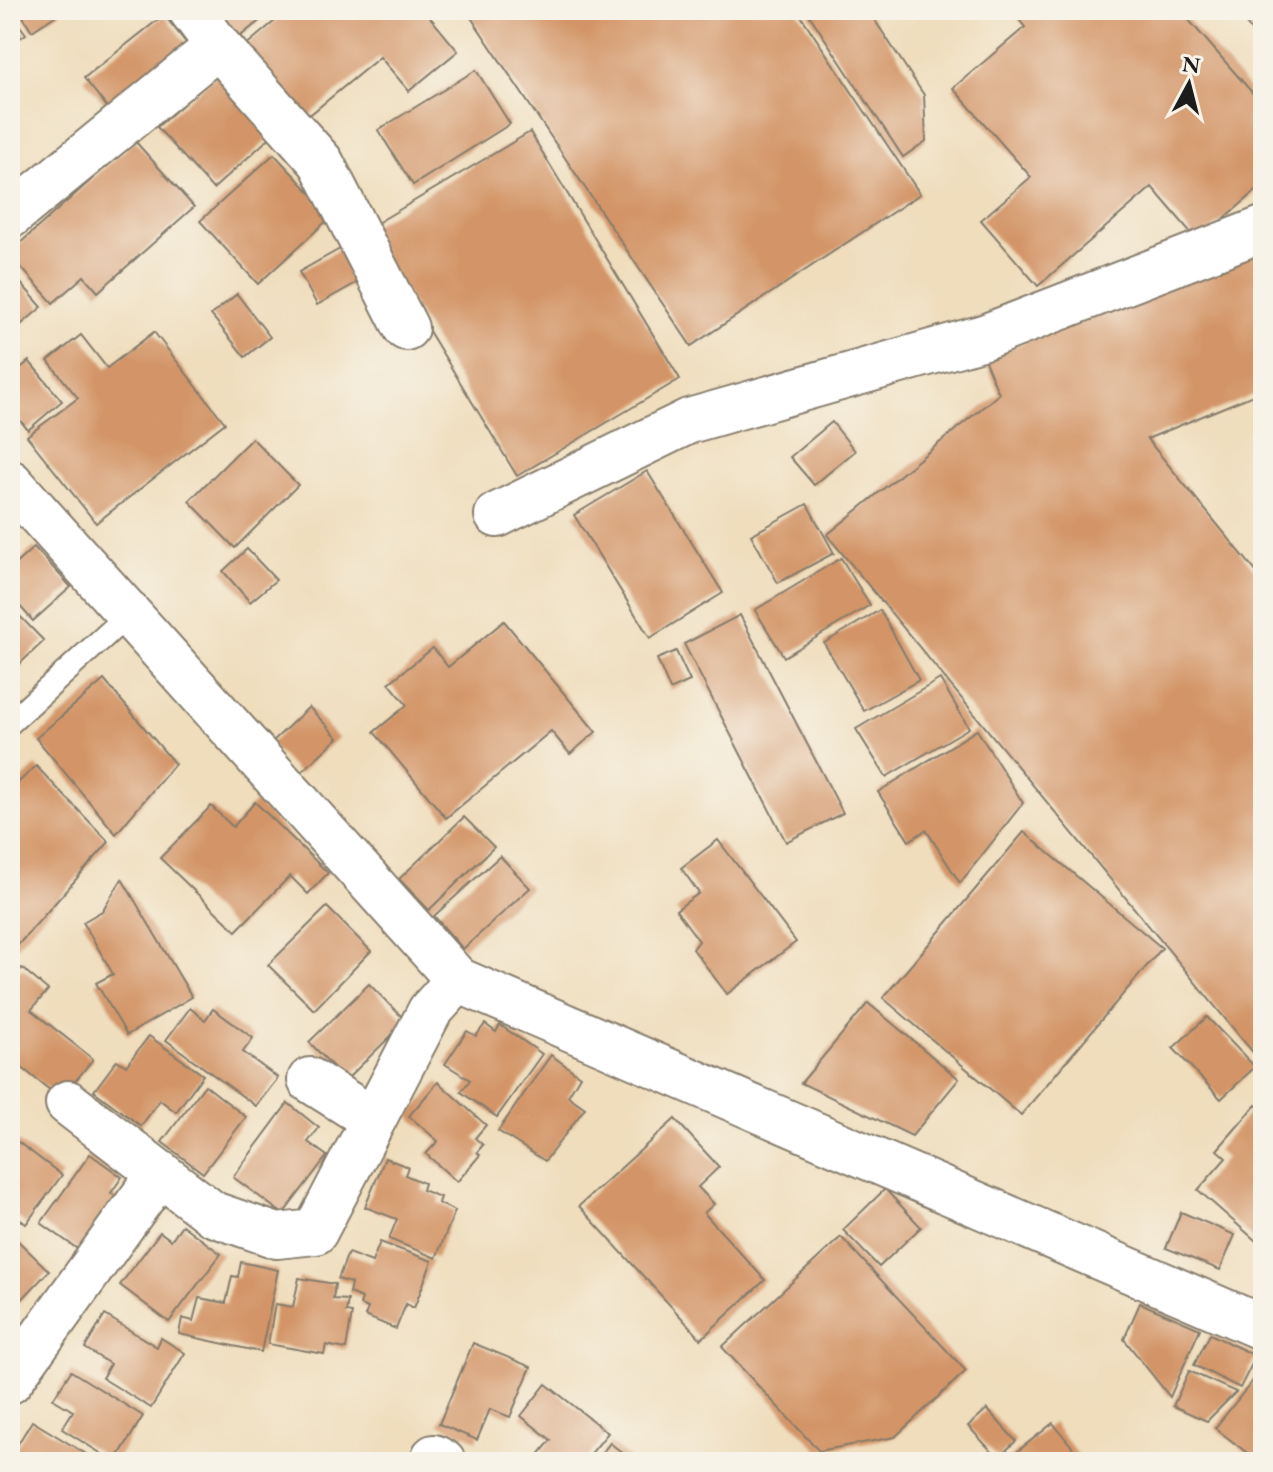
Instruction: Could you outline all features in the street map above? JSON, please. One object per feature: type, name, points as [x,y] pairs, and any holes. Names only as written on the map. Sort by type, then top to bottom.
[{"type":"street","points":[[191,10],[218,46],[321,162],[406,328]]},
{"type":"street","points":[[10,216],[218,46]]},
{"type":"street","points":[[497,515],[689,421],[984,337],[1263,229]]},
{"type":"street","points":[[10,482],[458,980],[1263,1328]]},
{"type":"street","points":[[68,1103],[213,1214],[277,1236],[315,1232],[430,1011],[458,980]]},
{"type":"street","points":[[310,1080],[372,1119]]},
{"type":"street","points":[[13,1366],[160,1173]]},
{"type":"lane","points":[[10,723],[129,614]]},
{"type":"building","points":[[19,10],[64,10],[32,31]]},
{"type":"building","points":[[217,10],[273,10],[238,38]]},
{"type":"building","points":[[288,10],[424,10],[458,51],[409,91],[380,57],[306,118],[245,46]]},
{"type":"building","points":[[466,10],[797,10],[920,194],[691,346]]},
{"type":"building","points":[[806,10],[868,10],[924,95],[926,141],[903,157]]},
{"type":"building","points":[[1011,10],[1180,10],[1263,105],[1263,185],[1198,241],[1152,187],[1038,286],[981,220],[1031,177],[953,88],[1025,27]]},
{"type":"building","points":[[1235,10],[1263,10],[1263,45]]},
{"type":"building","points":[[10,12],[26,34],[10,45]]},
{"type":"building","points":[[164,15],[191,49],[111,112],[84,78]]},
{"type":"building","points":[[476,70],[510,124],[413,185],[378,130]]},
{"type":"building","points":[[220,72],[275,133],[213,189],[157,127]]},
{"type":"building","points":[[530,132],[680,379],[517,476],[367,229]]},
{"type":"building","points":[[135,141],[194,207],[98,292],[84,276],[53,303],[10,252]]},
{"type":"building","points":[[274,154],[332,216],[258,284],[200,221]]},
{"type":"building","points":[[1263,242],[1263,391],[1147,439],[1263,580],[1263,1059],[1260,1061],[827,535],[999,394],[984,359]]},
{"type":"building","points":[[347,245],[365,278],[317,305],[299,272]]},
{"type":"building","points":[[10,271],[42,307],[10,334]]},
{"type":"building","points":[[237,294],[270,337],[245,357],[211,315]]},
{"type":"building","points":[[154,332],[225,423],[96,523],[27,436],[78,398],[48,361],[81,335],[107,368]]},
{"type":"building","points":[[29,361],[62,401],[28,430],[10,408],[10,377]]},
{"type":"building","points":[[832,422],[855,451],[814,485],[790,457]]},
{"type":"building","points":[[252,438],[298,485],[235,548],[189,501]]},
{"type":"building","points":[[647,471],[723,593],[650,638],[574,515]]},
{"type":"building","points":[[807,504],[834,553],[778,583],[751,535]]},
{"type":"building","points":[[34,547],[71,587],[33,621],[10,595],[10,569]]},
{"type":"building","points":[[247,549],[276,580],[250,602],[223,571]]},
{"type":"building","points":[[841,558],[870,605],[784,657],[755,610]]},
{"type":"building","points":[[10,606],[44,641],[10,673]]},
{"type":"building","points":[[880,610],[919,680],[864,711],[824,643]]},
{"type":"building","points":[[740,615],[843,813],[786,842],[684,644]]},
{"type":"building","points":[[504,621],[596,732],[570,754],[551,731],[446,818],[374,732],[407,705],[389,683],[433,648],[448,667]]},
{"type":"building","points":[[676,651],[690,681],[670,690],[657,659]]},
{"type":"building","points":[[940,679],[969,728],[886,777],[856,729]]},
{"type":"building","points":[[104,680],[175,764],[116,834],[36,738]]},
{"type":"building","points":[[309,707],[338,738],[299,774],[270,744]]},
{"type":"building","points":[[977,730],[1023,803],[960,883],[926,830],[909,841],[878,792]]},
{"type":"building","points":[[36,766],[109,842],[10,954],[10,790]]},
{"type":"building","points":[[255,802],[328,873],[308,894],[290,876],[236,931],[160,858],[211,806],[233,827]]},
{"type":"building","points":[[464,817],[494,847],[429,910],[399,879]]},
{"type":"building","points":[[1024,832],[1162,948],[1021,1115],[883,998]]},
{"type":"building","points":[[718,840],[796,942],[727,994],[693,949],[699,941],[676,910],[699,893],[681,868]]},
{"type":"building","points":[[500,856],[530,888],[463,949],[434,916]]},
{"type":"building","points":[[122,879],[192,997],[127,1035],[96,983],[113,974],[83,922],[102,911]]},
{"type":"building","points":[[327,907],[371,951],[314,1010],[268,965]]},
{"type":"building","points":[[22,968],[48,990],[31,1010],[93,1059],[61,1099],[10,1058],[10,983]]},
{"type":"building","points":[[369,984],[406,1021],[346,1080],[309,1042]]},
{"type":"building","points":[[868,1003],[959,1079],[912,1136],[801,1083]]},
{"type":"building","points":[[190,1008],[205,1020],[213,1009],[253,1038],[243,1052],[278,1078],[256,1106],[166,1040]]},
{"type":"building","points":[[1207,1017],[1255,1067],[1221,1099],[1173,1048]]},
{"type":"building","points":[[485,1024],[496,1032],[500,1025],[542,1054],[497,1117],[461,1092],[470,1080],[445,1064],[467,1031],[476,1036]]},
{"type":"building","points":[[149,1036],[203,1075],[176,1112],[160,1100],[141,1126],[94,1091],[117,1060],[126,1066]]},
{"type":"building","points":[[551,1055],[580,1076],[568,1096],[585,1108],[545,1161],[498,1131]]},
{"type":"building","points":[[438,1082],[486,1125],[475,1138],[483,1145],[477,1152],[480,1155],[457,1182],[426,1154],[438,1141],[409,1116]]},
{"type":"building","points":[[205,1085],[246,1117],[203,1173],[162,1142]]},
{"type":"building","points":[[288,1103],[319,1128],[308,1142],[327,1156],[283,1214],[233,1177]]},
{"type":"building","points":[[1256,1105],[1263,1111],[1263,1247],[1198,1190],[1226,1158],[1217,1150]]},
{"type":"building","points":[[675,1119],[719,1167],[698,1187],[714,1204],[704,1213],[765,1280],[701,1339],[579,1206]]},
{"type":"building","points":[[14,1139],[62,1175],[26,1224],[10,1212],[10,1145]]},
{"type":"building","points":[[90,1154],[122,1177],[111,1193],[123,1202],[86,1255],[41,1223]]},
{"type":"building","points":[[385,1158],[408,1167],[405,1175],[424,1183],[422,1190],[440,1197],[438,1203],[455,1211],[436,1258],[389,1239],[397,1219],[365,1207]]},
{"type":"building","points":[[885,1189],[921,1227],[879,1267],[843,1230]]},
{"type":"building","points":[[1181,1212],[1235,1235],[1220,1270],[1166,1248]]},
{"type":"building","points":[[182,1225],[221,1254],[169,1322],[120,1285],[160,1232],[171,1240]]},
{"type":"building","points":[[10,1233],[49,1271],[10,1312]]},
{"type":"building","points":[[841,1237],[966,1371],[895,1437],[819,1451],[722,1347]]},
{"type":"building","points":[[380,1242],[432,1261],[414,1308],[406,1304],[396,1329],[365,1316],[368,1308],[360,1305],[362,1298],[349,1293],[351,1283],[338,1279],[348,1253],[372,1262]]},
{"type":"building","points":[[241,1262],[278,1270],[261,1352],[179,1334],[182,1318],[193,1321],[199,1298],[226,1303],[232,1276],[238,1277]]},
{"type":"building","points":[[299,1278],[335,1284],[333,1299],[348,1300],[346,1312],[352,1313],[346,1349],[326,1345],[324,1354],[268,1344],[275,1304],[293,1307]]},
{"type":"building","points":[[1140,1303],[1200,1329],[1170,1397],[1124,1339]]},
{"type":"building","points":[[105,1315],[157,1347],[161,1338],[185,1353],[151,1408],[102,1378],[110,1364],[85,1348]]},
{"type":"building","points":[[1210,1334],[1256,1356],[1240,1388],[1194,1365]]},
{"type":"building","points":[[473,1343],[531,1367],[510,1417],[490,1409],[477,1440],[439,1424]]},
{"type":"building","points":[[1263,1368],[1263,1462],[1259,1462],[1215,1428]]},
{"type":"building","points":[[71,1371],[143,1416],[115,1462],[62,1429],[73,1411],[53,1399]]},
{"type":"building","points":[[1189,1371],[1236,1392],[1207,1421],[1173,1406]]},
{"type":"building","points":[[546,1384],[608,1433],[584,1462],[533,1462],[551,1440],[521,1416]]},
{"type":"building","points":[[987,1409],[1016,1441],[998,1458],[968,1426]]},
{"type":"building","points":[[32,1421],[99,1462],[30,1462],[13,1452]]},
{"type":"building","points":[[1053,1423],[1084,1462],[1004,1462]]},
{"type":"building","points":[[610,1443],[634,1462],[595,1462]]}]
